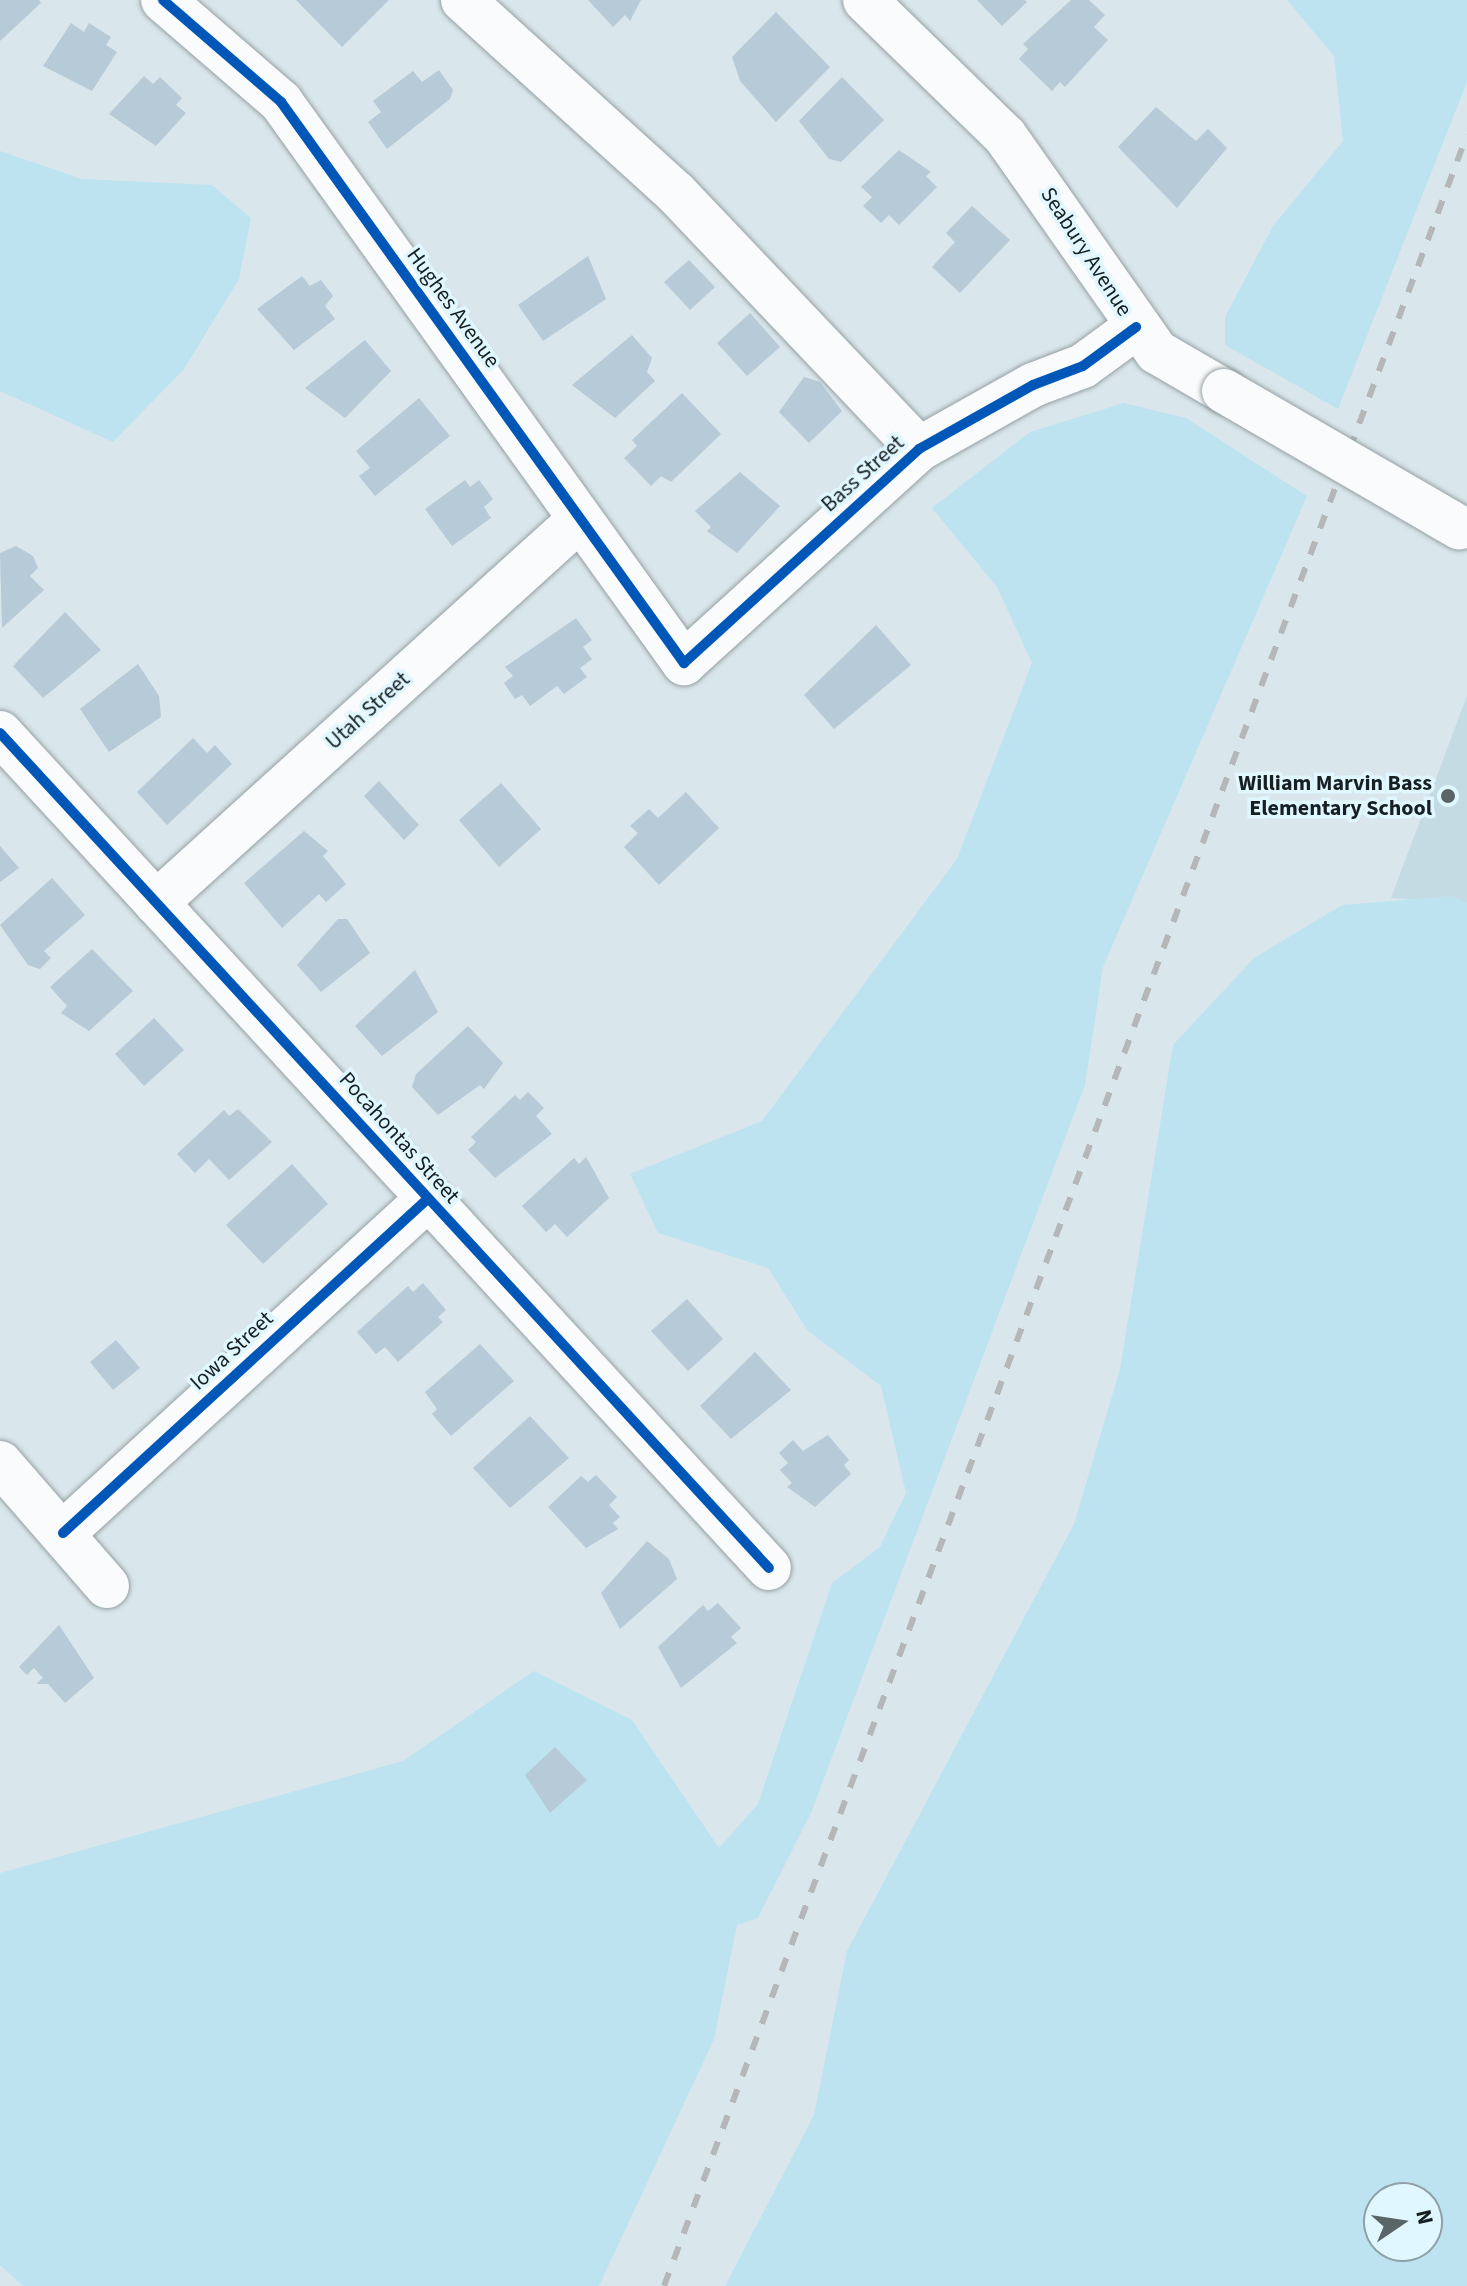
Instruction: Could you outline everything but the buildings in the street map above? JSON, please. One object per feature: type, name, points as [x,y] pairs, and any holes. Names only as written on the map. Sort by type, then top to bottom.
[{"type":"street","name":"Hughes Avenue","points":[[163,0],[281,102],[684,663]]},
{"type":"street","points":[[463,0],[676,193],[919,449]]},
{"type":"street","name":"Seabury Avenue","points":[[865,0],[1005,136],[1068,217],[1136,327],[1157,352],[1463,530]]},
{"type":"street","name":"Bass Street","points":[[684,663],[919,449],[1033,385],[1083,366],[1136,327]]},
{"type":"street","name":"Utah Street","points":[[156,903],[579,520]]},
{"type":"street","name":"Pocahontas Street","points":[[0,733],[769,1568]]},
{"type":"street","name":"Iowa Street","points":[[63,1533],[427,1199]]},
{"type":"street","points":[[0,1463],[107,1586]]},
{"type":"shaded area","points":[[1287,0],[1467,0],[1467,82],[1338,409],[1225,345],[1225,317],[1273,226],[1343,141],[1334,56]]},
{"type":"shaded area","points":[[0,151],[82,179],[212,185],[251,218],[239,279],[184,369],[113,442],[0,391]]},
{"type":"shaded area","points":[[1124,403],[1186,418],[1307,496],[1103,967],[1085,1085],[811,1813],[758,1918],[737,1925],[714,2039],[599,2286],[23,2286],[0,2265],[0,1873],[403,1761],[534,1671],[632,1720],[719,1848],[758,1804],[832,1583],[880,1547],[906,1493],[881,1386],[808,1331],[768,1268],[658,1233],[630,1174],[762,1121],[957,859],[1032,663],[997,587],[932,508],[1030,432]]},
{"type":"shaded area","name":"William Marvin Bass Elementary School","points":[[1467,696],[1467,903],[1391,898]]},
{"type":"shaded area","points":[[1452,896],[1467,903],[1467,2286],[725,2286],[814,2115],[847,1951],[1074,1524],[1120,1369],[1173,1045],[1254,958],[1342,905]]},
{"type":"railway","points":[[664,2286],[1467,135]]},
{"type":"cycle path","points":[[163,0],[281,102],[684,663],[919,449],[1033,385],[1083,366],[1136,327]]},
{"type":"cycle path","points":[[0,733],[769,1568]]},
{"type":"cycle path","points":[[63,1533],[427,1199]]},
{"type":"place","name":"William Marvin Bass Elementary School","points":[[1448,796]]}]
